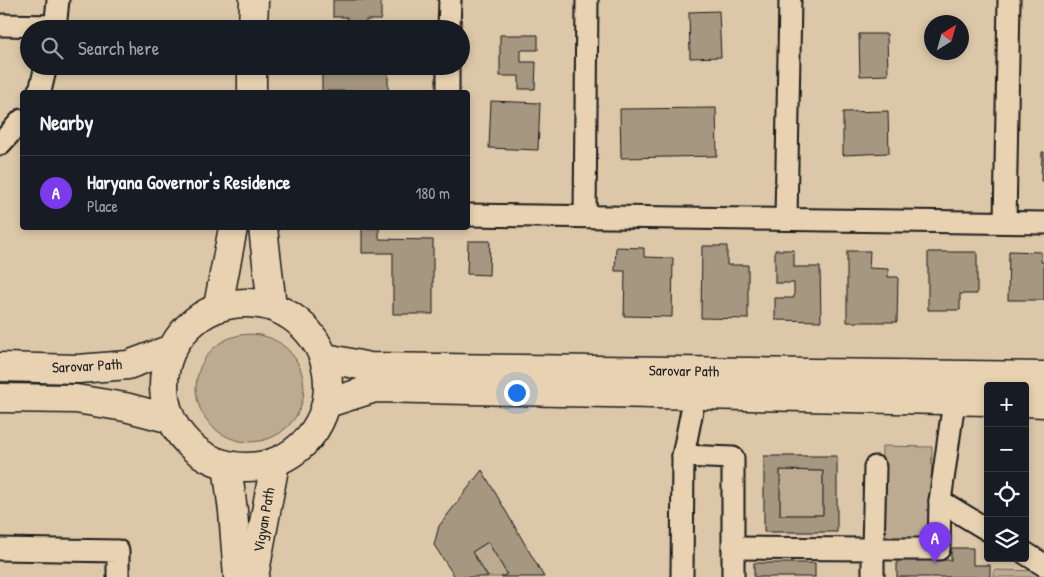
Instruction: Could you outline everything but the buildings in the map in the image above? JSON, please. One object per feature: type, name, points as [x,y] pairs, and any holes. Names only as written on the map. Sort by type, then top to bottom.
[{"type":"main road","points":[[253,20],[254,0]]},
{"type":"main road","points":[[252,75],[252,90]]},
{"type":"main road","points":[[218,306],[233,230]]},
{"type":"main road","points":[[263,230],[272,306]]},
{"type":"main road","points":[[218,306],[272,306],[305,325],[326,358],[328,403],[309,440],[275,463],[226,465],[203,456],[184,440],[171,419],[163,384],[171,349],[190,323],[218,306]]},
{"type":"main road","name":"Sarovar Path","points":[[0,368],[78,369],[128,365],[171,349]]},
{"type":"main road","name":"Sarovar Path","points":[[326,358],[369,366],[1044,376]]},
{"type":"main road","name":"Sarovar Path","points":[[328,403],[376,388],[984,401]]},
{"type":"main road","name":"Sarovar Path","points":[[0,398],[76,399],[125,406],[171,419]]},
{"type":"main road","points":[[1029,402],[1044,402]]},
{"type":"main road","name":"Vigyan Path","points":[[254,577],[275,463]]},
{"type":"main road","name":"Vigyan Path","points":[[226,465],[233,510],[238,577]]},
{"type":"street","points":[[56,20],[58,0]]},
{"type":"street","points":[[449,20],[450,0]]},
{"type":"street","points":[[585,216],[587,0]]},
{"type":"street","points":[[786,219],[790,0]]},
{"type":"street","points":[[1005,222],[1009,0]]},
{"type":"street","points":[[0,25],[20,26]]},
{"type":"street","points":[[40,90],[44,75]]},
{"type":"street","points":[[448,75],[448,90]]},
{"type":"street","points":[[0,144],[20,122]]},
{"type":"street","points":[[470,214],[1044,223]]},
{"type":"street","points":[[682,577],[683,456],[695,395]]},
{"type":"street","points":[[733,548],[939,549],[940,501],[954,401]]},
{"type":"street","points":[[683,456],[733,458],[733,577]]},
{"type":"street","points":[[873,577],[876,466]]},
{"type":"street","points":[[940,501],[984,528]]},
{"type":"street","points":[[0,549],[118,551],[118,577]]},
{"type":"street","points":[[1029,556],[1044,565]]},
{"type":"shaded area","points":[[250,334],[271,338],[288,350],[300,367],[304,388],[300,409],[288,426],[271,438],[250,442],[229,438],[212,426],[200,409],[196,388],[200,367],[212,350],[229,338]]},
{"type":"shaded area","points":[[882,446],[932,447],[930,542],[880,540]]},
{"type":"shaded area","points":[[780,470],[823,471],[823,515],[780,515]]},
{"type":"shaded area","points":[[488,542],[507,574],[501,577],[488,577],[472,552]]},
{"type":"shaded area","points":[[994,570],[1044,571],[1044,577],[994,577]]},
{"type":"place","name":"Haryana Governor's Residence","points":[[935,563]]}]
